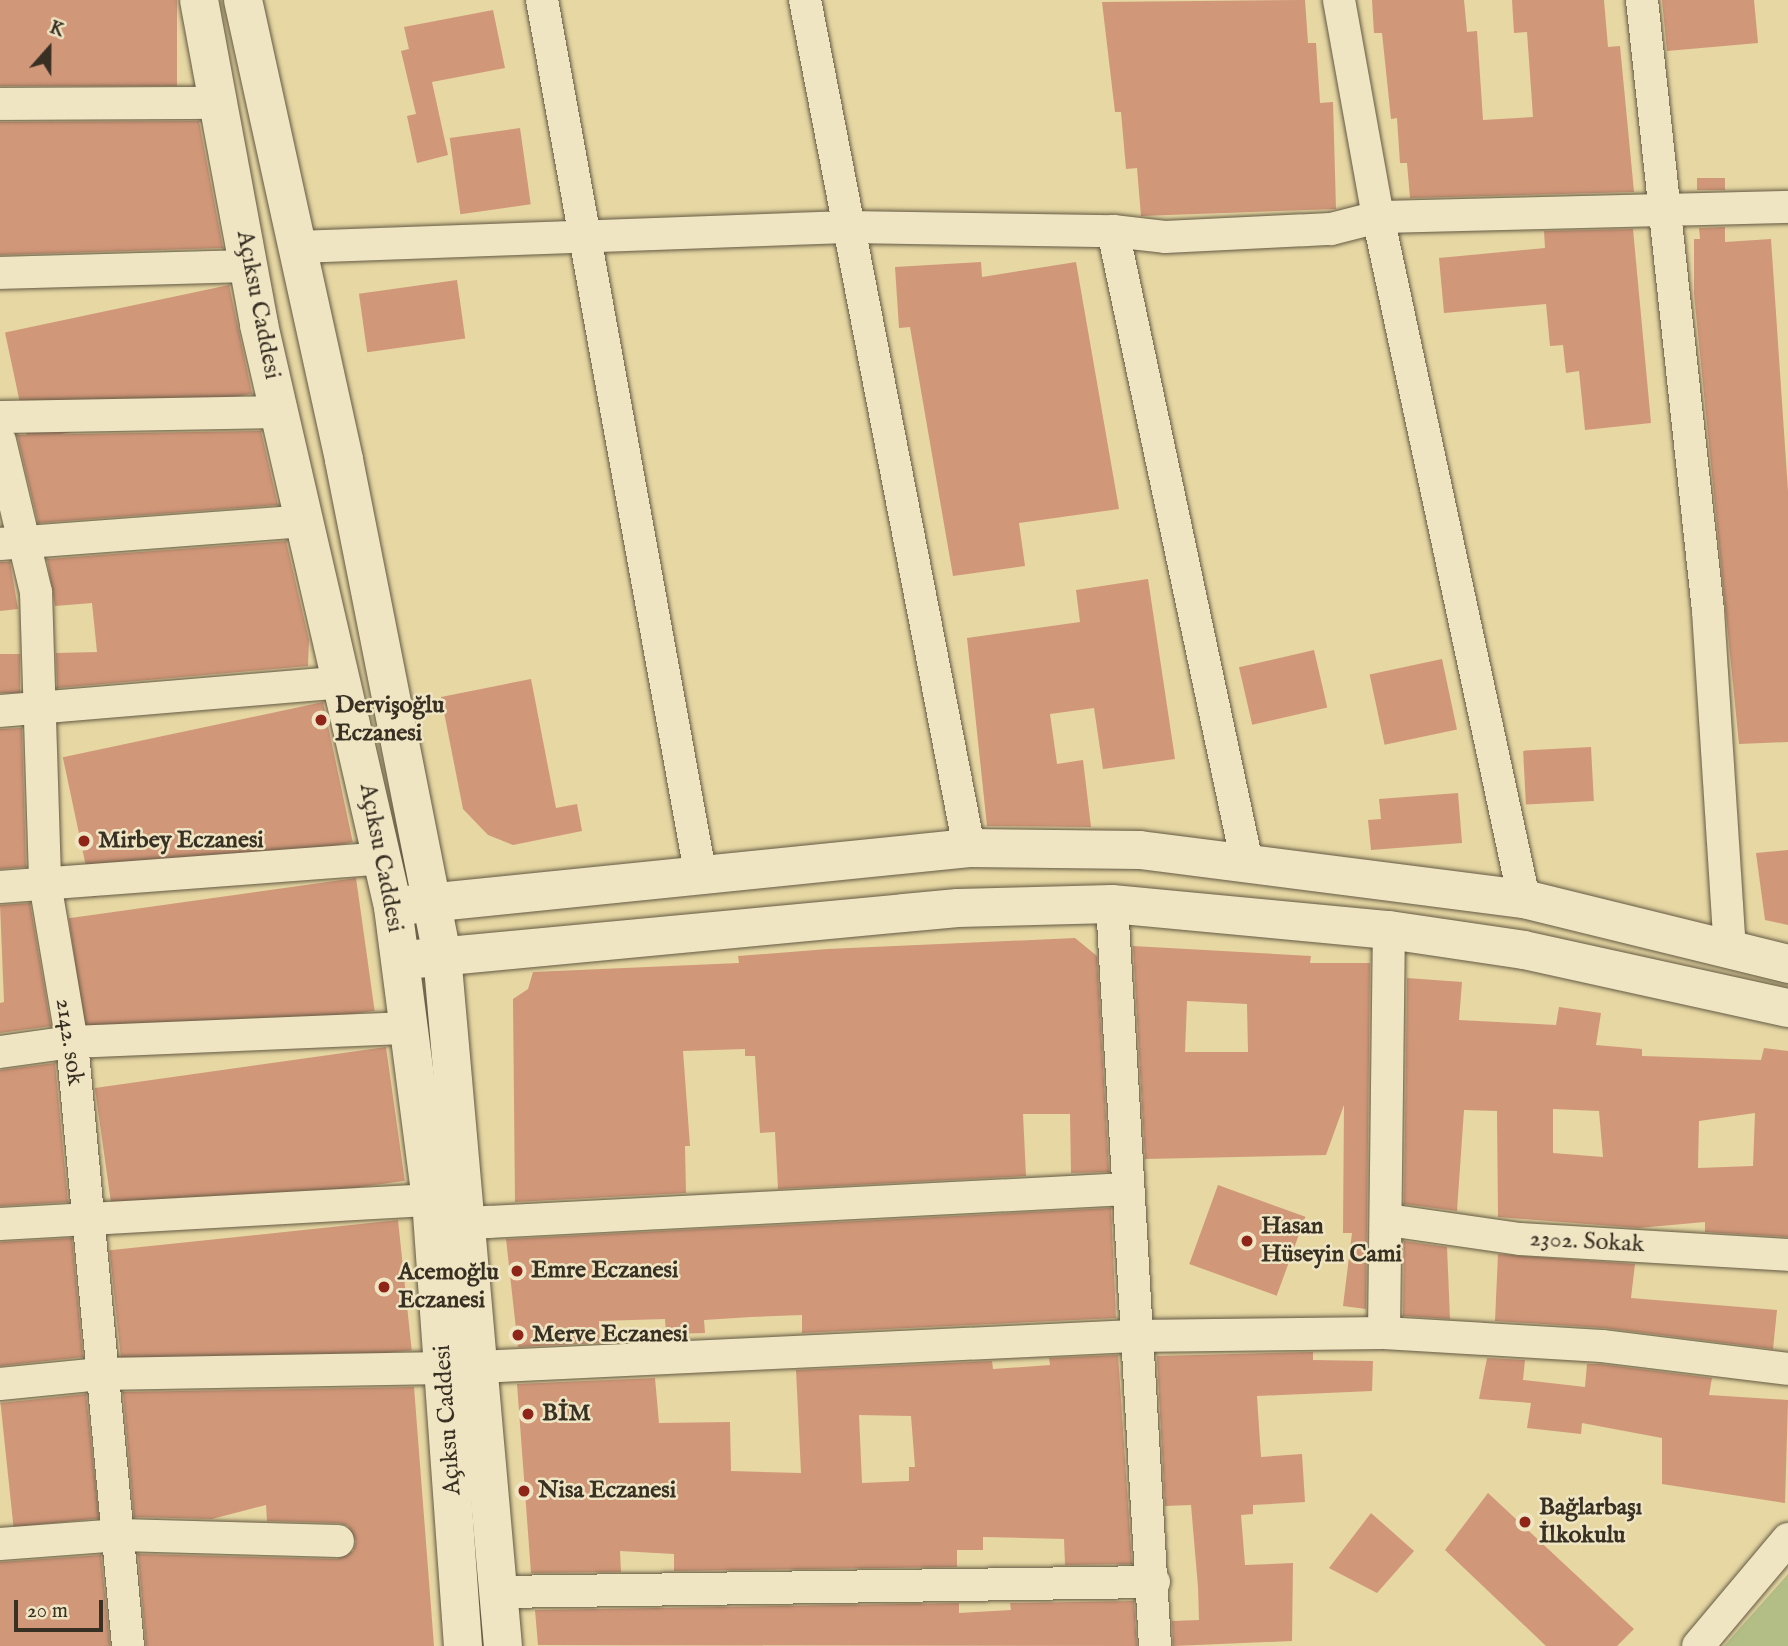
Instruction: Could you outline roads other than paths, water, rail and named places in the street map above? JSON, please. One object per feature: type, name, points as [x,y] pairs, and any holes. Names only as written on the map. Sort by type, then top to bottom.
[{"type":"main road","name":"Açıksu Caddesi","points":[[200,0],[279,412],[384,858],[393,907],[432,1200],[500,1592],[503,1646]]},
{"type":"main road","name":"Açıksu Caddesi","points":[[243,0],[297,247],[442,956],[468,1223],[461,1368],[463,1646]]},
{"type":"main road","points":[[393,907],[700,872],[969,848],[1140,850],[1524,899],[1788,964]]},
{"type":"main road","points":[[400,960],[958,908],[1112,904],[1389,930],[1524,950],[1788,1008]]},
{"type":"street","points":[[542,0],[700,872]]},
{"type":"street","points":[[805,0],[969,848]]},
{"type":"street","points":[[1339,0],[1378,217],[1524,899]]},
{"type":"street","points":[[1642,0],[1707,611],[1730,949]]},
{"type":"street","points":[[0,104],[219,103]]},
{"type":"street","points":[[297,247],[586,240],[848,227],[1113,231],[1165,237],[1331,229],[1378,217],[1664,212],[1788,206]]},
{"type":"street","points":[[1113,231],[1247,863]]},
{"type":"street","points":[[0,272],[250,266]]},
{"type":"street","points":[[0,417],[279,412]]},
{"type":"street","name":"2142. sok","points":[[0,441],[14,542],[36,592],[45,883],[72,1042],[101,1374],[120,1535],[128,1646]]},
{"type":"street","points":[[14,542],[305,521]]},
{"type":"street","points":[[0,711],[343,682]]},
{"type":"street","points":[[0,887],[384,858]]},
{"type":"street","points":[[1112,904],[1133,1336],[1154,1582],[1155,1646]]},
{"type":"street","points":[[1384,1333],[1388,1220],[1389,930]]},
{"type":"street","points":[[0,1052],[72,1042],[409,1028]]},
{"type":"street","points":[[468,1223],[1127,1189]]},
{"type":"street","points":[[0,1224],[87,1216],[432,1200]]},
{"type":"street","name":"2302. Sokak","points":[[1388,1220],[1520,1239],[1788,1255]]},
{"type":"street","points":[[0,1384],[101,1374],[461,1368],[1133,1336],[1384,1333],[1602,1346],[1788,1369]]},
{"type":"street","points":[[0,1544],[120,1535],[338,1541]]},
{"type":"street","points":[[1698,1646],[1788,1539]]},
{"type":"street","points":[[500,1592],[1154,1582]]},
{"type":"place","name":"Dervişoğlu Eczanesi","points":[[321,720]]},
{"type":"place","name":"Mirbey Eczanesi","points":[[84,841]]},
{"type":"place","name":"Hasan Hüseyin Cami","points":[[1247,1241]]},
{"type":"place","name":"Emre Eczanesi","points":[[517,1271]]},
{"type":"place","name":"Acemoğlu Eczanesi","points":[[384,1287]]},
{"type":"place","name":"Merve Eczanesi","points":[[518,1335]]},
{"type":"place","name":"BİM","points":[[528,1414]]},
{"type":"place","name":"Nisa Eczanesi","points":[[524,1491]]},
{"type":"place","name":"Bağlarbaşı İlkokulu","points":[[1525,1522]]}]
